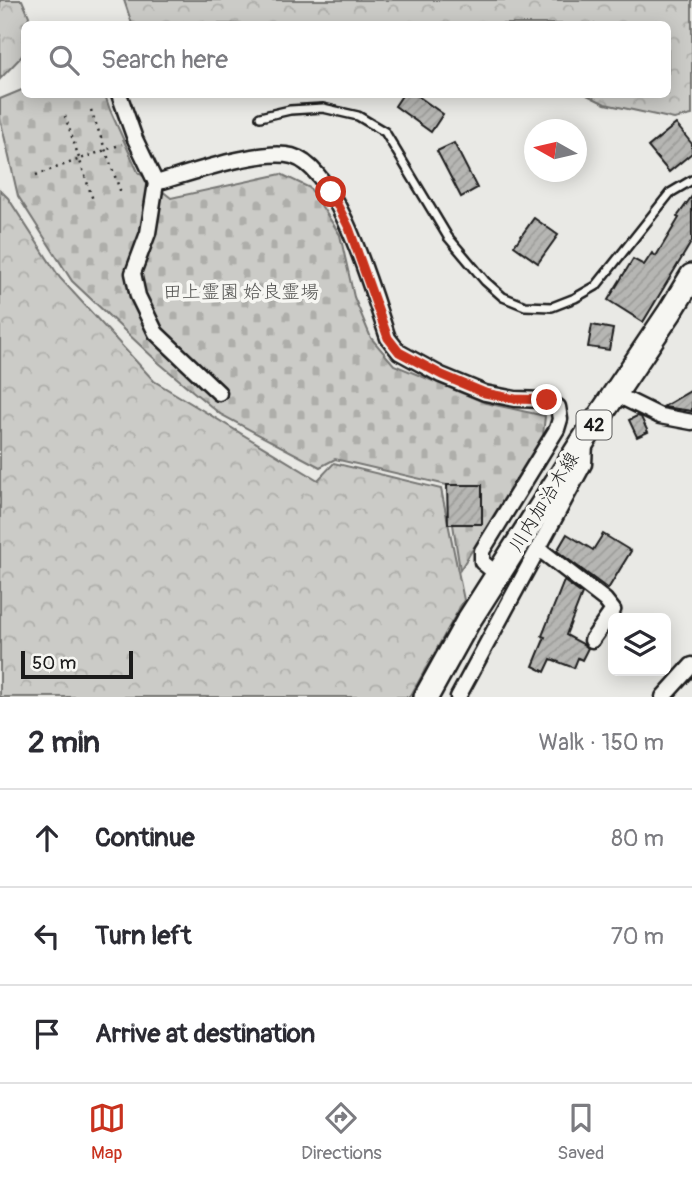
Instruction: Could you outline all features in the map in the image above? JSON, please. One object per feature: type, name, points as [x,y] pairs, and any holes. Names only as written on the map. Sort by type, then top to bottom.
[{"type":"main road","name":"川内加治木線","points":[[426,697],[467,623],[692,276]]},
{"type":"street","points":[[120,98],[135,139],[156,183],[148,233],[133,273],[138,296],[156,333],[219,393]]},
{"type":"street","points":[[156,183],[240,159],[271,155],[293,156],[310,166],[331,192],[349,228],[388,338],[399,352],[442,375],[485,393],[515,399],[547,400],[558,407],[560,419],[557,429],[482,551],[482,562],[498,575]]},
{"type":"street","points":[[615,394],[660,416],[692,422]]},
{"type":"street","points":[[458,697],[584,464],[585,438]]},
{"type":"street","points":[[538,549],[605,600],[613,610],[592,640]]},
{"type":"street","points":[[663,697],[692,666]]},
{"type":"lane","points":[[260,117],[290,110],[323,108],[358,116],[385,132],[448,237],[485,281],[503,297],[525,306],[552,307],[596,286],[670,193],[692,180]]},
{"type":"path","points":[[91,110],[121,193]]},
{"type":"path","points":[[65,116],[93,201]]},
{"type":"path","points":[[36,175],[135,139]]},
{"type":"green space","points":[[0,0],[22,0],[29,16],[28,21],[21,21],[21,57],[0,79]]},
{"type":"green space","points":[[124,0],[692,0],[692,115],[674,119],[605,104],[593,98],[671,98],[671,21],[131,21]]},
{"type":"green space","name":"田上霊園 姶良霊場","points":[[21,90],[21,98],[106,98],[138,172],[171,198],[281,174],[310,188],[340,235],[354,297],[371,338],[394,365],[486,403],[545,416],[543,435],[460,570],[447,485],[335,459],[320,467],[220,414],[159,363],[72,281],[18,196],[0,118],[0,99]]},
{"type":"green space","points":[[0,190],[8,198],[60,278],[154,381],[318,480],[334,463],[441,489],[464,600],[410,697],[0,697]]},
{"type":"building","points":[[400,98],[421,98],[443,114],[431,132],[395,106]]},
{"type":"building","points":[[676,124],[692,144],[692,153],[669,172],[648,147]]},
{"type":"building","points":[[454,143],[477,188],[461,197],[437,151]]},
{"type":"building","points":[[692,196],[692,241],[643,322],[608,300],[633,259],[644,265],[652,253],[656,256]]},
{"type":"building","points":[[534,218],[558,235],[538,263],[514,246]]},
{"type":"building","points":[[592,325],[613,329],[609,350],[588,347]]},
{"type":"building","points":[[692,390],[692,411],[663,407]]},
{"type":"building","points":[[641,417],[648,432],[637,437],[629,420]]},
{"type":"building","points":[[447,485],[482,485],[482,524],[448,524]]},
{"type":"building","points":[[567,534],[593,550],[603,534],[631,551],[608,589],[557,551]]},
{"type":"building","points":[[564,581],[582,594],[566,635],[588,648],[582,660],[578,658],[574,668],[551,659],[545,672],[533,666]]},
{"type":"route","points":[[331,192],[349,228],[388,338],[399,352],[442,375],[485,393],[515,399],[547,400]]}]
